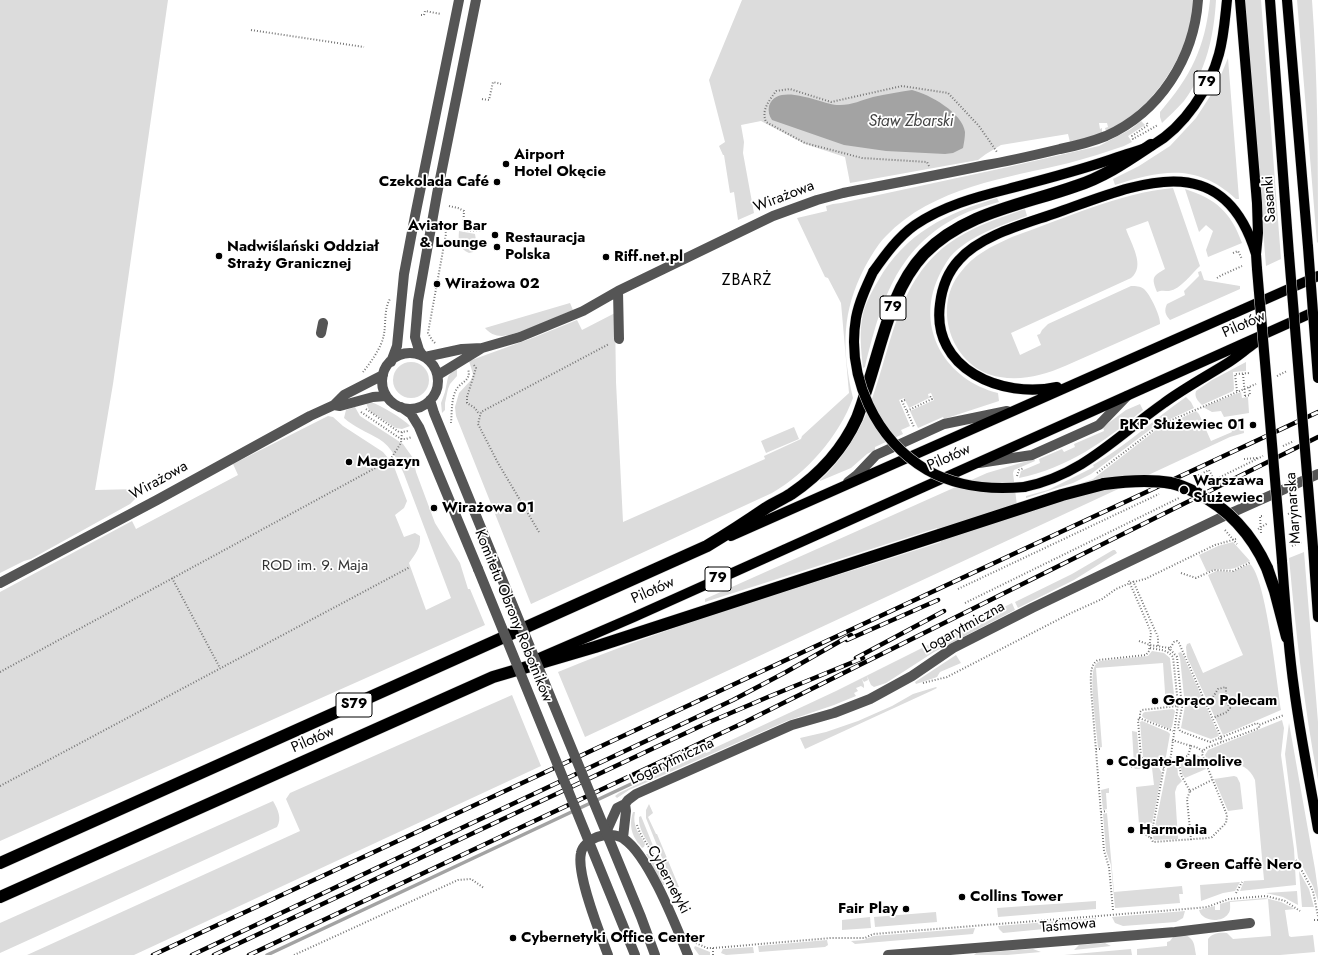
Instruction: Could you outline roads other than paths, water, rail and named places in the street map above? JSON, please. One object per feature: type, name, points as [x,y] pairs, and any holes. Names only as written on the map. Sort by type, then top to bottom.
[{"type":"highway","name":"79","points":[[707,546],[790,495],[806,483],[832,458],[848,436],[858,417],[897,297],[911,271],[924,254],[942,238],[961,225],[1010,206],[1076,186],[1106,174],[1151,146]]},
{"type":"highway","points":[[493,677],[595,647],[1062,494],[1124,481],[1173,483],[1216,504],[1231,515],[1254,542],[1267,568],[1275,591],[1287,637]]},
{"type":"highway","name":"Pilotów","points":[[0,863],[707,546]]},
{"type":"highway","name":"Pilotów","points":[[0,897],[493,677]]},
{"type":"main road","name":"79","points":[[1151,146],[1166,136],[1181,122],[1195,105],[1209,79],[1219,56],[1224,31],[1227,0]]},
{"type":"main road","points":[[1240,0],[1257,211],[1257,269],[1287,637],[1305,761],[1318,829]]},
{"type":"main road","name":"Sasanki","points":[[1270,0],[1301,396]]},
{"type":"main road","points":[[1287,0],[1318,378]]},
{"type":"main road","points":[[1151,146],[1084,169],[972,198],[915,225],[899,239],[873,272],[862,296],[856,317],[856,364],[861,385],[871,410],[879,424],[889,438],[928,471],[962,484],[1002,488],[1024,487],[1046,482],[1085,463],[1164,403],[1205,376],[1227,364],[1272,330]]},
{"type":"main road","points":[[1072,384],[1051,389],[1040,389],[1012,388],[985,381],[961,366],[949,351],[941,332],[939,311],[942,289],[949,272],[960,259],[974,247],[998,234],[1124,189],[1172,180],[1199,184],[1218,194],[1234,209],[1244,223],[1256,254]]},
{"type":"main road","name":"Pilotów","points":[[707,546],[1318,276]]},
{"type":"main road","name":"Pilotów","points":[[493,677],[634,617],[1318,310]]},
{"type":"main road","name":"Marynarska","points":[[1301,396],[1318,617]]},
{"type":"street","points":[[391,362],[397,346],[403,284],[415,216],[459,0]]},
{"type":"street","points":[[424,356],[409,354],[396,358],[387,366],[383,375],[383,390],[386,396],[394,404],[401,408],[417,408],[424,405],[430,400],[438,386],[438,375],[436,369],[424,356],[418,350],[415,337],[418,301],[428,242],[476,0]]},
{"type":"street","name":"Wirażowa","points":[[424,356],[462,349],[482,348],[520,337],[576,314],[618,291],[732,234],[779,213],[818,200],[843,193],[1004,162],[1096,140],[1115,132],[1132,121],[1150,106],[1169,84],[1178,70],[1191,42],[1195,27],[1198,0]]},
{"type":"street","points":[[617,340],[618,291]]},
{"type":"street","name":"Wirażowa","points":[[438,375],[465,360],[482,348]]},
{"type":"street","name":"Wirażowa","points":[[0,583],[157,500],[310,416],[334,405],[344,395],[383,375]]},
{"type":"street","name":"Wirażowa","points":[[334,405],[340,406],[373,397],[386,396]]},
{"type":"street","points":[[976,464],[1032,455],[1099,425],[1127,396]]},
{"type":"street","name":"Komitetu Obrony Robotników","points":[[430,400],[655,955]]},
{"type":"street","name":"Komitetu Obrony Robotników","points":[[401,408],[411,414],[419,427],[635,955]]},
{"type":"street","points":[[842,486],[855,478],[876,455],[944,424],[1013,410]]},
{"type":"street","name":"Logarytmiczna","points":[[607,835],[608,828],[617,808],[625,804],[633,796],[792,726],[834,713],[874,697],[912,676],[950,650],[1032,608],[1205,525],[1318,474]]},
{"type":"street","name":"Logarytmiczna","points":[[623,838],[626,811],[625,804]]},
{"type":"street","points":[[608,955],[599,932],[582,876],[580,854],[589,842],[597,837],[607,835],[623,838]]},
{"type":"street","name":"Cybernetyki","points":[[623,838],[640,855],[655,880],[688,955]]},
{"type":"street","name":"Taśmowa","points":[[888,955],[1175,932],[1250,923]]},
{"type":"water","name":"Staw Zbarski","points":[[912,90],[936,100],[952,111],[963,125],[965,132],[963,148],[953,153],[945,154],[886,151],[844,145],[772,120],[769,113],[769,106],[774,99],[782,95],[802,96],[833,104],[844,105],[873,97]]},
{"type":"waterway","points":[[267,955],[697,753]]},
{"type":"railway","points":[[153,955],[1318,412]]},
{"type":"railway","points":[[249,955],[743,723],[1318,437]]},
{"type":"railway","points":[[847,640],[938,600]]},
{"type":"railway","points":[[856,658],[944,611]]},
{"type":"railway","points":[[192,955],[733,700],[851,635]]},
{"type":"railway","points":[[214,955],[705,724],[863,658]]},
{"type":"place","name":"Airport Hotel Okęcie","points":[[506,164]]},
{"type":"place","name":"Czekolada Café","points":[[497,182]]},
{"type":"place","name":"Aviator Bar & Lounge","points":[[495,235]]},
{"type":"place","name":"Restauracja Polska","points":[[497,247]]},
{"type":"place","name":"Nadwiślański Oddział Straży Granicznej","points":[[219,256]]},
{"type":"place","name":"Riff.net.pl","points":[[606,257]]},
{"type":"place","name":"Wirażowa 02","points":[[437,284]]},
{"type":"place","name":"PKP Służewiec 01","points":[[1253,425]]},
{"type":"place","name":"Magazyn","points":[[349,462]]},
{"type":"place","name":"Warszawa Służewiec","points":[[1184,490]]},
{"type":"place","name":"Wirażowa 01","points":[[434,508]]},
{"type":"place","name":"Gorąco Polecam","points":[[1155,701]]},
{"type":"place","name":"Colgate-Palmolive","points":[[1110,762]]},
{"type":"place","name":"Harmonia","points":[[1131,830]]},
{"type":"place","name":"Green Caffè Nero","points":[[1168,865]]},
{"type":"place","name":"Collins Tower","points":[[962,897]]},
{"type":"place","name":"Fair Play","points":[[906,909]]},
{"type":"place","name":"Cybernetyki Office Center","points":[[513,938]]},
{"type":"district","name":"ZBARŻ","points":[[747,281]]},
{"type":"park label","name":"ROD im. 9. Maja","points":[[315,566]]}]
